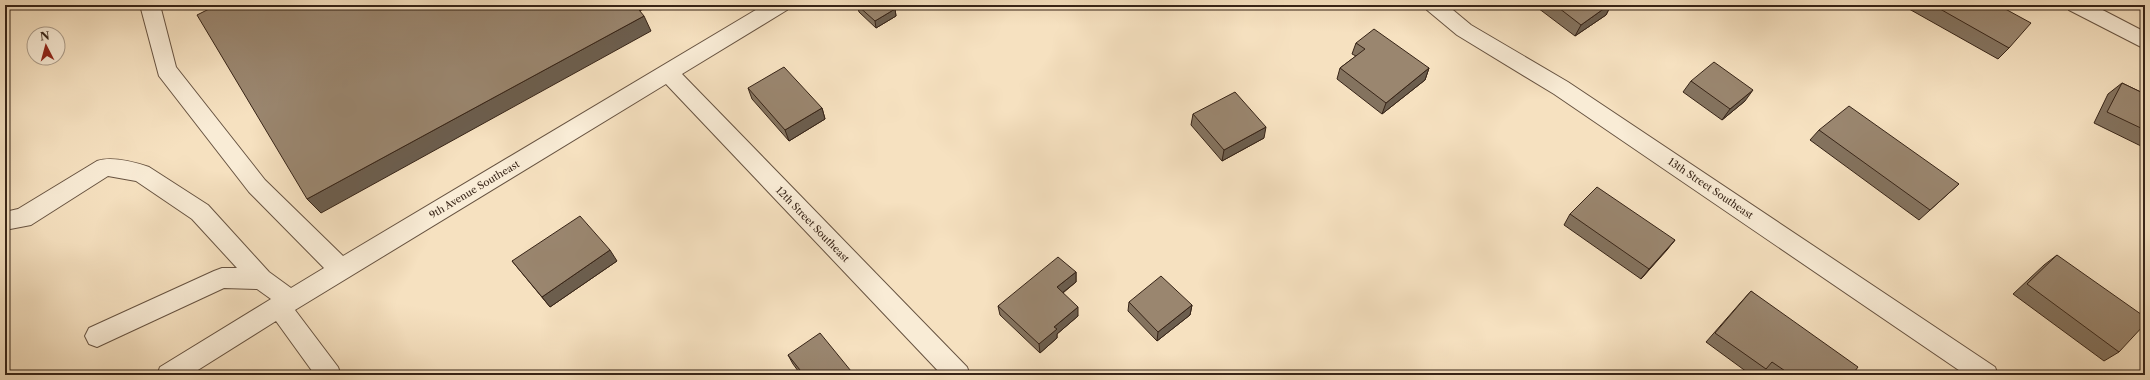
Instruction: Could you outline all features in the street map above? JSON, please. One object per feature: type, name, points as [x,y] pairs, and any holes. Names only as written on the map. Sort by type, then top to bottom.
[{"type":"street","points":[[150,5],[166,70],[257,186],[341,269]]},
{"type":"street","name":"9th Avenue Southeast","points":[[169,375],[341,269],[780,5]]},
{"type":"street","name":"13th Street Southeast","points":[[1434,5],[1464,30],[1561,88],[1986,375]]},
{"type":"street","points":[[2076,5],[2145,41]]},
{"type":"street","name":"12th Street Southeast","points":[[668,72],[958,375]]},
{"type":"street","points":[[5,221],[23,218],[105,167],[141,173],[200,212],[285,303],[329,375]]},
{"type":"street","points":[[97,336],[222,278],[261,279]]},
{"type":"building","points":[[217,5],[635,5],[644,16],[307,199],[197,15]]},
{"type":"building","points":[[857,5],[890,5],[895,9],[875,21]]},
{"type":"building","points":[[1555,5],[1609,5],[1581,25]]},
{"type":"building","points":[[1933,5],[1998,5],[2031,23],[2009,48]]},
{"type":"building","points":[[1374,29],[1429,68],[1386,103],[1340,68],[1365,49],[1356,43]]},
{"type":"building","points":[[1714,62],[1753,90],[1730,109],[1691,81]]},
{"type":"building","points":[[784,67],[822,108],[785,130],[748,88]]},
{"type":"building","points":[[2122,83],[2145,94],[2145,130],[2107,112]]},
{"type":"building","points":[[1235,92],[1266,127],[1224,150],[1193,114]]},
{"type":"building","points":[[1849,106],[1959,184],[1930,210],[1819,130]]},
{"type":"building","points":[[1597,187],[1675,240],[1649,269],[1570,214]]},
{"type":"building","points":[[580,216],[610,250],[542,297],[512,261]]},
{"type":"building","points":[[2057,255],[2145,317],[2145,324],[2119,352],[2027,284]]},
{"type":"building","points":[[1058,257],[1076,272],[1057,287],[1078,307],[1054,327],[1057,329],[1039,344],[998,306]]},
{"type":"building","points":[[1161,276],[1192,305],[1158,332],[1129,302]]},
{"type":"building","points":[[1751,291],[1858,367],[1852,375],[1791,375],[1772,362],[1766,369],[1715,333]]},
{"type":"building","points":[[820,333],[851,371],[846,375],[804,375],[788,355]]}]
